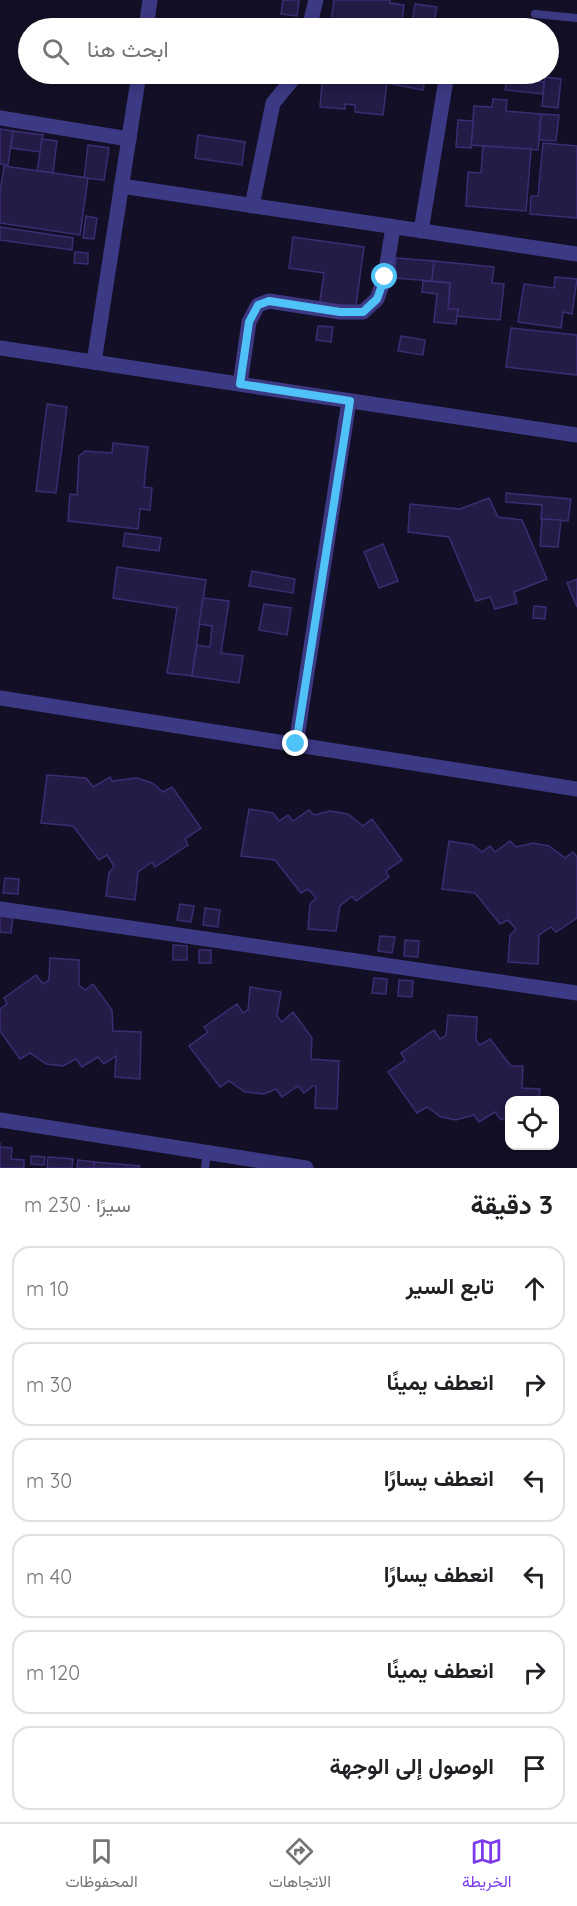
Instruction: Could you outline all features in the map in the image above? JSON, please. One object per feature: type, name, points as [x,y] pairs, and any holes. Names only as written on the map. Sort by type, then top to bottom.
[{"type":"street","points":[[147,18],[150,0]]},
{"type":"street","points":[[312,18],[316,0]]},
{"type":"street","points":[[94,362],[137,84]]},
{"type":"street","points":[[252,206],[273,103],[289,84]]},
{"type":"street","points":[[421,231],[445,84]]},
{"type":"street","points":[[0,118],[129,138]]},
{"type":"street","points":[[122,186],[577,254]]},
{"type":"street","points":[[240,384],[249,322],[258,305],[269,301],[340,312],[363,312],[377,299],[385,277],[393,227]]},
{"type":"street","points":[[0,348],[577,435]]},
{"type":"street","points":[[296,744],[350,401]]},
{"type":"street","points":[[0,698],[577,789]]},
{"type":"street","points":[[0,909],[577,993]]},
{"type":"street","points":[[0,1120],[306,1168]]},
{"type":"lane","points":[[535,14],[577,18]]},
{"type":"lane","points":[[205,1168],[207,1152]]},
{"type":"building","points":[[283,0],[299,0],[297,16],[281,14]]},
{"type":"building","points":[[334,0],[390,0],[390,3],[404,5],[402,18],[332,18]]},
{"type":"building","points":[[415,4],[437,7],[435,18],[413,18]]},
{"type":"building","points":[[559,79],[561,79],[558,108],[542,106],[544,84],[559,84]]},
{"type":"building","points":[[322,84],[387,84],[383,115],[355,112],[355,105],[345,104],[345,109],[320,107]]},
{"type":"building","points":[[391,84],[424,84],[423,90]]},
{"type":"building","points":[[506,84],[544,84],[543,94],[505,90]]},
{"type":"building","points":[[493,99],[507,100],[506,111],[541,114],[538,150],[471,145],[474,106],[492,107]]},
{"type":"building","points":[[541,114],[559,115],[556,141],[539,140]]},
{"type":"building","points":[[458,120],[473,121],[471,148],[456,147]]},
{"type":"building","points":[[0,129],[13,131],[8,165],[0,164]]},
{"type":"building","points":[[13,131],[43,135],[40,152],[11,148]]},
{"type":"building","points":[[198,135],[245,142],[242,165],[195,158]]},
{"type":"building","points":[[42,139],[57,141],[53,173],[37,171]]},
{"type":"building","points":[[543,143],[577,146],[577,218],[530,214],[531,196],[538,196]]},
{"type":"building","points":[[88,145],[109,148],[104,180],[84,178]]},
{"type":"building","points":[[483,146],[531,149],[526,211],[466,206],[468,172],[481,173]]},
{"type":"building","points":[[4,166],[88,178],[80,235],[0,223],[0,193]]},
{"type":"building","points":[[86,216],[97,218],[94,239],[83,238]]},
{"type":"building","points":[[0,227],[73,238],[72,250],[0,240]]},
{"type":"building","points":[[293,237],[364,247],[355,312],[319,307],[324,273],[289,268]]},
{"type":"building","points":[[75,252],[88,253],[88,264],[74,263]]},
{"type":"building","points":[[396,258],[434,261],[432,281],[394,278]]},
{"type":"building","points":[[434,261],[494,267],[492,283],[504,284],[500,320],[457,316],[458,309],[448,309],[450,283],[432,281]]},
{"type":"building","points":[[555,277],[577,279],[572,314],[563,312],[561,328],[518,322],[524,284],[554,288]]},
{"type":"building","points":[[423,281],[450,283],[448,309],[458,309],[456,324],[434,322],[437,294],[422,292]]},
{"type":"building","points":[[318,326],[333,327],[331,342],[316,340]]},
{"type":"building","points":[[511,328],[577,335],[577,375],[506,367]]},
{"type":"building","points":[[401,336],[425,340],[423,355],[398,351]]},
{"type":"building","points":[[47,404],[67,407],[56,493],[36,491]]},
{"type":"building","points":[[113,443],[148,447],[144,487],[152,488],[150,510],[140,509],[138,529],[68,521],[70,494],[77,495],[79,456],[85,451],[112,453]]},
{"type":"building","points":[[506,493],[571,499],[568,521],[541,519],[542,505],[506,502]]},
{"type":"building","points":[[489,498],[498,517],[522,520],[547,579],[514,592],[517,603],[495,609],[490,597],[476,601],[449,537],[408,532],[410,504],[460,509]]},
{"type":"building","points":[[542,519],[561,520],[558,547],[540,546]]},
{"type":"building","points":[[125,533],[161,538],[159,551],[123,546]]},
{"type":"building","points":[[383,544],[398,581],[379,588],[364,552]]},
{"type":"building","points":[[117,567],[206,580],[192,676],[167,673],[177,608],[113,598]]},
{"type":"building","points":[[252,571],[295,579],[293,593],[249,586]]},
{"type":"building","points":[[577,579],[577,607],[567,583]]},
{"type":"building","points":[[203,598],[229,601],[221,653],[243,656],[239,683],[192,676],[197,645],[210,647],[212,626],[199,624]]},
{"type":"building","points":[[264,604],[291,608],[287,635],[259,630]]},
{"type":"building","points":[[534,606],[546,607],[545,619],[533,618]]},
{"type":"building","points":[[47,775],[86,778],[93,787],[110,777],[112,781],[137,778],[152,783],[163,792],[172,787],[201,828],[185,839],[188,845],[155,867],[152,862],[138,872],[135,900],[106,896],[109,873],[114,866],[107,855],[99,860],[73,826],[41,823]]},
{"type":"building","points":[[249,809],[273,813],[279,821],[288,815],[293,821],[309,810],[314,815],[330,811],[348,814],[363,826],[372,819],[402,860],[386,871],[389,877],[356,901],[352,896],[340,906],[336,931],[308,929],[310,904],[316,898],[308,889],[301,893],[275,860],[241,856]]},
{"type":"building","points":[[449,841],[473,845],[482,852],[490,846],[495,852],[510,841],[516,847],[533,843],[549,846],[565,858],[573,852],[577,857],[577,918],[556,932],[551,927],[539,935],[538,964],[508,962],[510,935],[516,929],[508,920],[500,924],[475,893],[442,889]]},
{"type":"building","points":[[5,878],[19,879],[18,894],[3,893]]},
{"type":"building","points":[[180,904],[194,906],[191,922],[177,920]]},
{"type":"building","points":[[205,908],[220,910],[218,927],[203,925]]},
{"type":"building","points":[[0,916],[13,918],[11,933],[0,932]]},
{"type":"building","points":[[380,936],[395,937],[392,953],[378,951]]},
{"type":"building","points":[[405,940],[419,941],[418,957],[404,956]]},
{"type":"building","points":[[173,945],[187,946],[187,960],[173,960]]},
{"type":"building","points":[[199,950],[211,950],[211,963],[199,963]]},
{"type":"building","points":[[50,958],[79,960],[79,985],[85,990],[93,984],[112,1010],[113,1031],[141,1032],[140,1079],[115,1077],[116,1056],[104,1064],[98,1057],[82,1067],[76,1059],[63,1066],[46,1064],[30,1053],[20,1059],[0,1031],[0,1009],[7,1004],[4,998],[36,975],[43,984],[49,980]]},
{"type":"building","points":[[374,978],[387,979],[386,994],[372,993]]},
{"type":"building","points":[[399,980],[413,981],[412,997],[398,996]]},
{"type":"building","points":[[250,987],[281,992],[277,1016],[282,1022],[293,1012],[312,1038],[311,1059],[339,1061],[337,1109],[315,1108],[316,1086],[304,1093],[298,1086],[282,1097],[276,1089],[264,1094],[245,1092],[229,1081],[220,1087],[189,1046],[208,1032],[204,1027],[237,1004],[243,1013],[248,1010]]},
{"type":"building","points":[[448,1015],[477,1017],[476,1040],[480,1045],[490,1039],[511,1066],[523,1066],[522,1088],[540,1089],[539,1096],[505,1096],[505,1117],[501,1120],[495,1112],[479,1122],[474,1115],[456,1120],[441,1117],[427,1107],[417,1113],[388,1072],[405,1060],[401,1053],[434,1030],[440,1039],[446,1035]]},
{"type":"building","points":[[0,1147],[12,1148],[11,1159],[24,1160],[24,1168],[0,1168]]},
{"type":"building","points":[[31,1156],[45,1157],[44,1165],[31,1164]]},
{"type":"building","points":[[48,1157],[73,1159],[72,1168],[47,1168]]},
{"type":"building","points":[[78,1160],[94,1162],[94,1168],[77,1168]]},
{"type":"building","points":[[94,1162],[140,1166],[139,1168],[94,1168]]},
{"type":"route","points":[[296,744],[350,401],[240,384],[249,322],[258,305],[269,301],[340,312],[363,312],[377,299],[385,277]]}]
